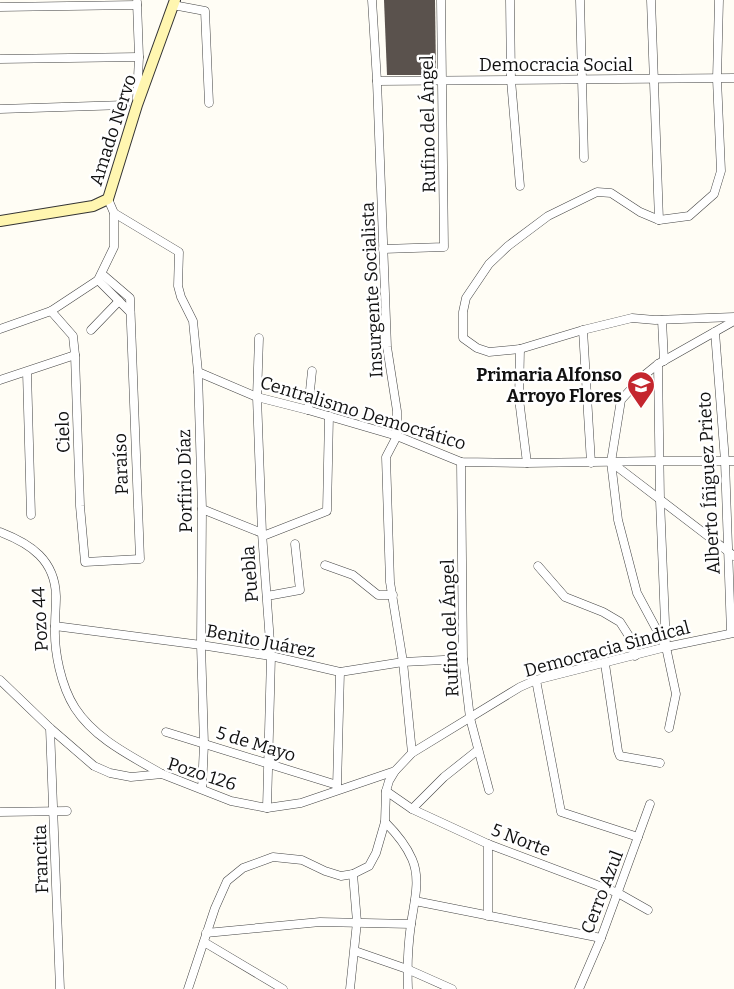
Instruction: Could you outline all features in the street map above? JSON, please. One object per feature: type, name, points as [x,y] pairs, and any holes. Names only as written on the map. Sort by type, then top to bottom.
[{"type":"main road","name":"Amado Nervo","points":[[108,199],[137,105],[174,2]]},
{"type":"main road","points":[[0,221],[93,206],[108,199]]},
{"type":"street","name":"Insurgente Socialista","points":[[372,0],[387,347],[397,411],[397,436],[386,456],[390,582],[403,662],[412,753]]},
{"type":"street","name":"Rufino del Ángel","points":[[383,249],[444,247],[441,0]]},
{"type":"street","points":[[510,0],[511,80],[520,186]]},
{"type":"street","points":[[580,0],[584,158]]},
{"type":"street","points":[[651,0],[659,220]]},
{"type":"street","points":[[719,0],[717,78],[721,171],[714,194],[689,216],[659,220],[640,212],[611,193],[597,192],[548,216],[508,246],[489,264],[466,298],[463,312],[463,338],[477,348],[488,352],[520,349],[583,330],[632,318],[662,320],[734,319]]},
{"type":"street","points":[[0,7],[137,2],[139,57],[137,105]]},
{"type":"street","points":[[174,2],[205,11],[209,103]]},
{"type":"street","points":[[0,59],[139,57]]},
{"type":"street","name":"Democracia Social","points":[[377,81],[734,78]]},
{"type":"street","points":[[0,109],[125,104]]},
{"type":"street","name":"Amado Nervo","points":[[100,277],[114,247],[114,213],[108,199]]},
{"type":"street","name":"Porfirio Díaz","points":[[114,213],[179,252],[178,286],[181,297],[193,321],[198,372],[202,509],[201,645],[204,744],[202,789]]},
{"type":"street","points":[[0,330],[51,311],[100,277],[130,312]]},
{"type":"street","name":"Paraíso","points":[[85,562],[140,559],[130,298],[100,277]]},
{"type":"street","points":[[91,330],[119,301]]},
{"type":"street","name":"Cielo","points":[[51,311],[73,336],[80,506],[85,562]]},
{"type":"street","points":[[666,647],[637,593],[618,520],[611,462],[622,400],[642,376],[661,362],[715,332],[734,319]]},
{"type":"street","points":[[662,320],[660,500],[666,647],[676,694],[670,728]]},
{"type":"street","points":[[583,330],[591,462]]},
{"type":"street","name":"Alberto Íñiguez Prieto","points":[[715,332],[731,553],[732,633]]},
{"type":"street","name":"Puebla","points":[[259,338],[257,397],[262,534],[271,656],[268,808]]},
{"type":"street","points":[[520,349],[519,399],[527,463]]},
{"type":"street","points":[[0,380],[75,355]]},
{"type":"street","points":[[308,410],[312,371]]},
{"type":"street","points":[[27,372],[31,515]]},
{"type":"street","name":"Centralismo Democrático","points":[[198,372],[257,397],[397,436],[461,462],[734,461]]},
{"type":"street","points":[[202,509],[262,534],[327,510],[329,416]]},
{"type":"street","name":"Rufino del Ángel","points":[[461,462],[463,660],[470,718],[489,790]]},
{"type":"street","points":[[611,462],[731,553]]},
{"type":"street","name":"Pozo 44","points":[[0,532],[33,548],[47,563],[56,594],[54,626],[56,651],[63,679],[74,706],[88,726],[123,752],[162,774]]},
{"type":"street","points":[[267,596],[300,590],[295,544]]},
{"type":"street","points":[[326,565],[353,575],[378,595],[393,596]]},
{"type":"street","points":[[538,566],[565,597],[603,612],[620,622],[629,636],[636,656]]},
{"type":"street","name":"Benito Juárez","points":[[54,626],[271,656],[340,672],[403,662],[463,660]]},
{"type":"street","name":"Democracia Sindical","points":[[337,787],[381,777],[395,771],[412,753],[520,687],[536,680],[666,647],[732,633]]},
{"type":"street","points":[[605,664],[620,756],[660,763]]},
{"type":"street","points":[[337,787],[340,672]]},
{"type":"street","name":"Pozo 126","points":[[0,680],[50,728],[94,766],[110,773],[131,777],[162,774],[231,801],[268,808],[301,803],[337,787]]},
{"type":"street","points":[[536,680],[561,812],[638,837]]},
{"type":"street","name":"Francita","points":[[50,728],[60,989]]},
{"type":"street","name":"5 de Mayo","points":[[166,732],[337,787]]},
{"type":"street","points":[[412,809],[444,776],[478,750]]},
{"type":"street","points":[[188,989],[215,908],[228,881],[243,868],[273,857],[302,860],[341,876],[354,874],[368,866],[376,853],[385,822],[386,791],[395,771]]},
{"type":"street","name":"5 Norte","points":[[386,791],[412,809],[488,844],[618,893],[648,910]]},
{"type":"street","name":"Cerro Azul","points":[[579,989],[601,938],[650,804]]},
{"type":"street","points":[[0,812],[67,811]]},
{"type":"street","points":[[385,822],[397,834],[412,860],[416,873],[415,901],[407,969],[408,989]]},
{"type":"street","points":[[488,844],[488,916]]},
{"type":"street","points":[[350,989],[357,922],[354,874]]},
{"type":"street","points":[[415,901],[601,938]]},
{"type":"street","points":[[206,933],[320,922],[411,924]]},
{"type":"street","points":[[204,942],[283,989]]},
{"type":"street","points":[[355,951],[407,969],[452,989]]},
{"type":"building","points":[[384,0],[435,0],[436,75],[387,75]]},
{"type":"place","name":"Primaria Alfonso Arroyo Flores","points":[[641,409]]}]
